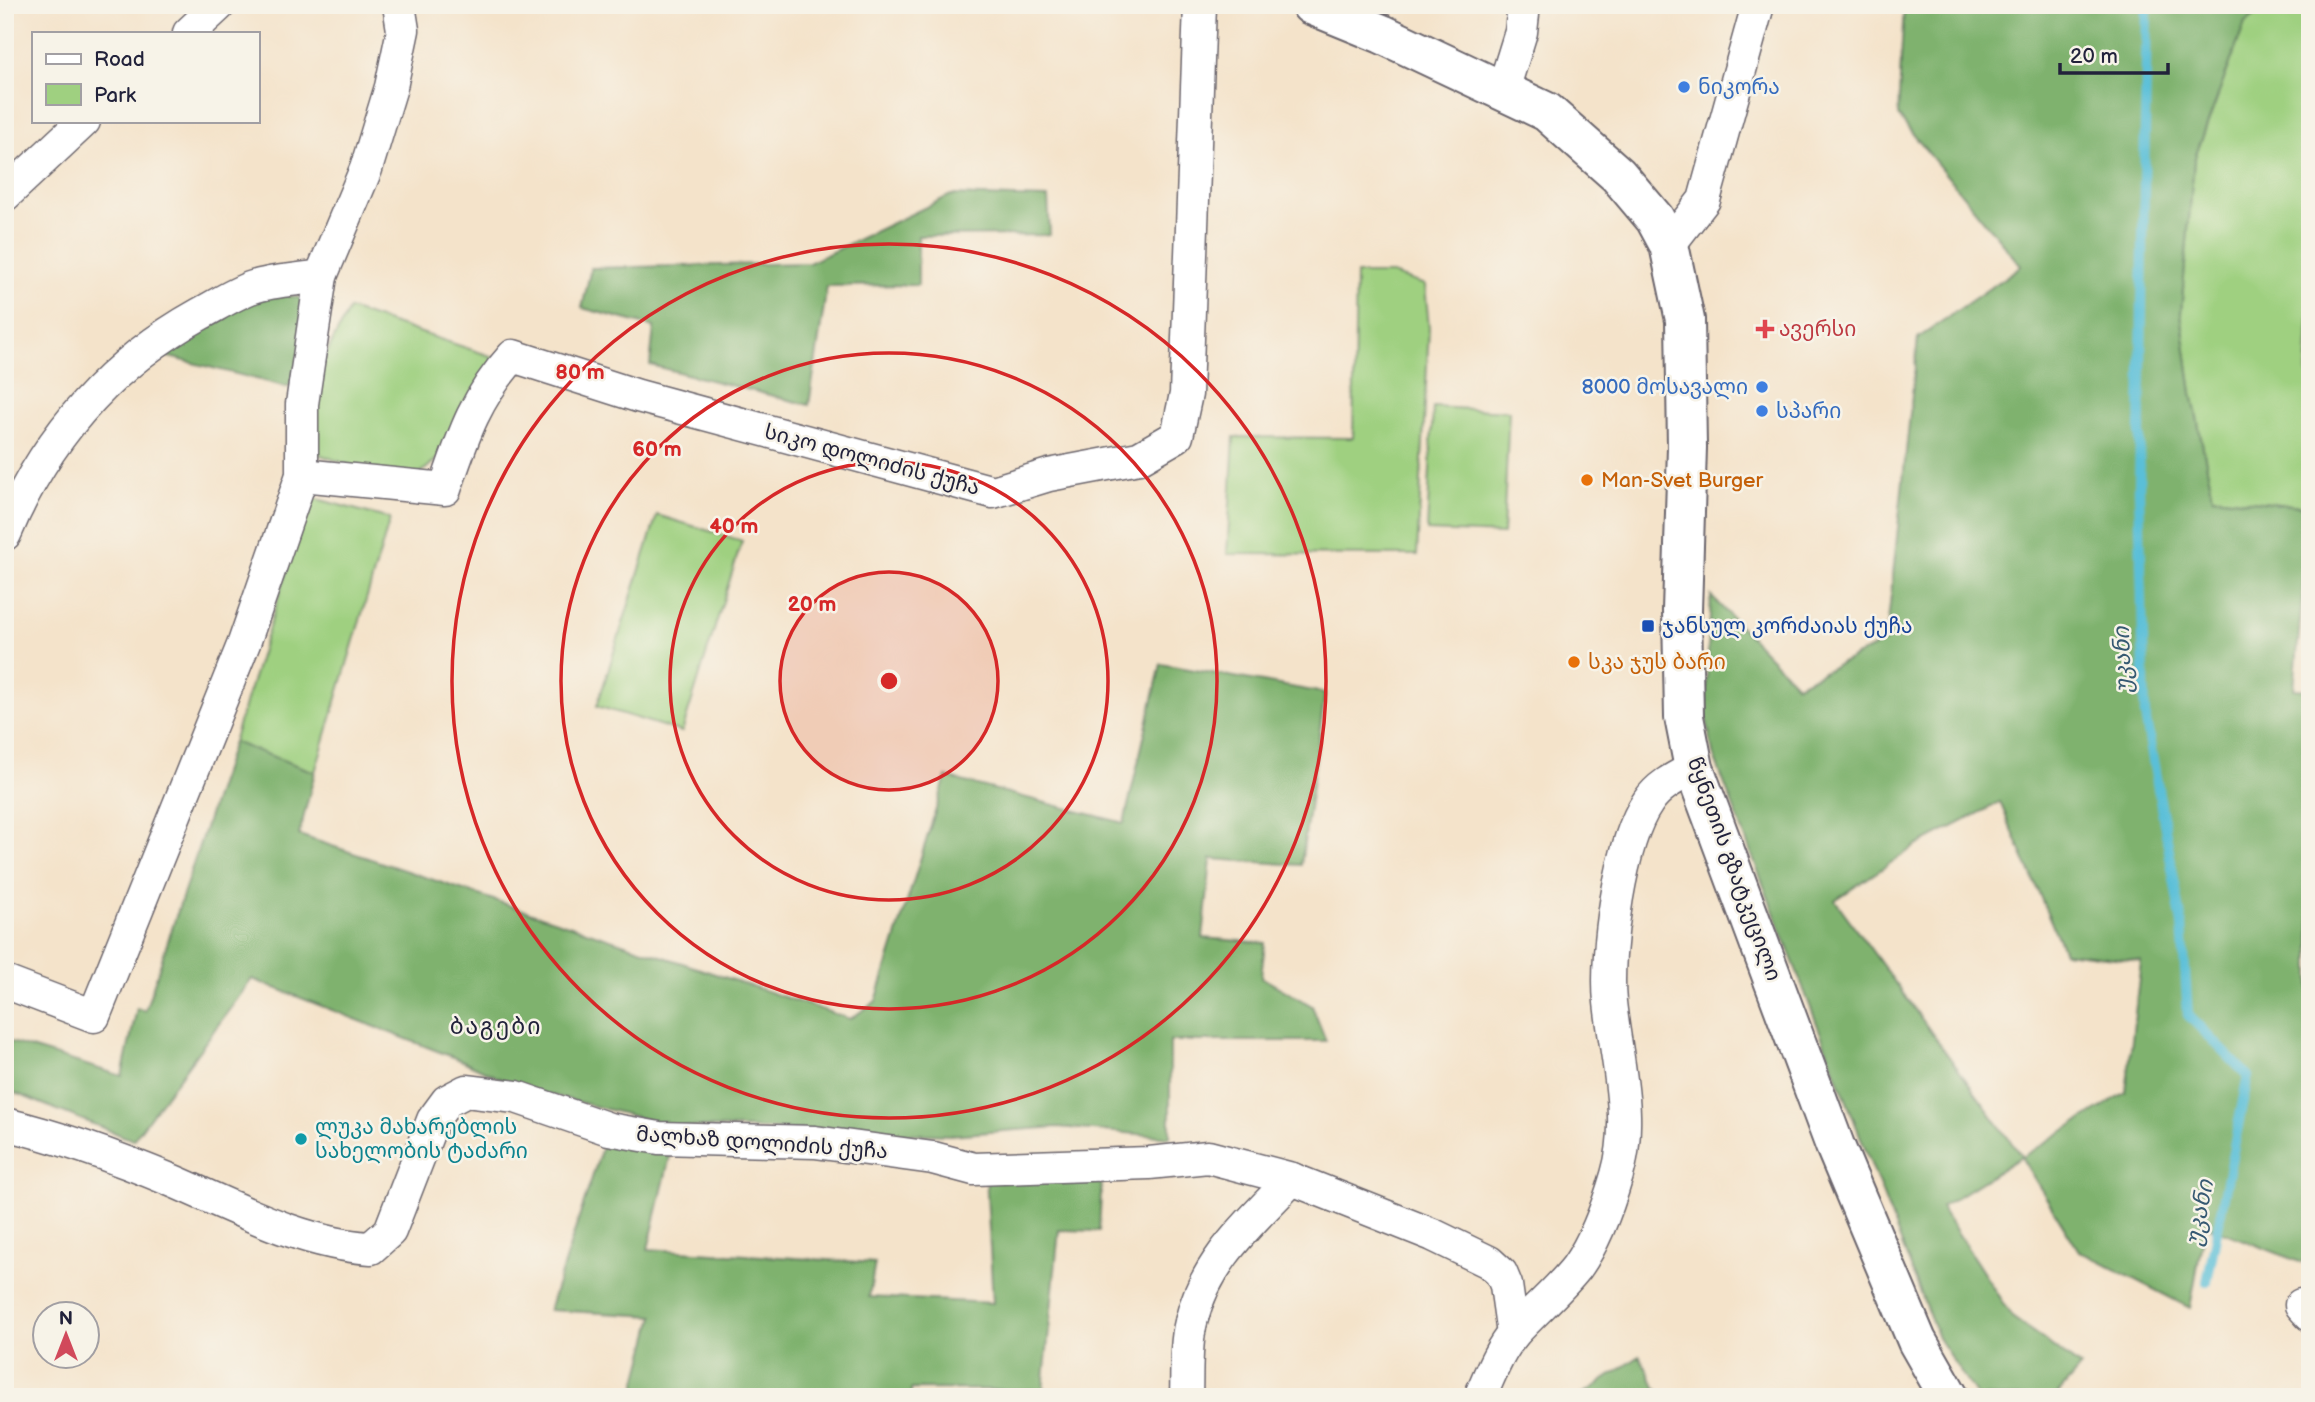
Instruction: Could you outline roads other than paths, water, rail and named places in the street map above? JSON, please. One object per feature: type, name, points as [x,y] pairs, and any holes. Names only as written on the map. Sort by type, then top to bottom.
[{"type":"main road","name":"წყნეთის გზატკეცილი","points":[[1311,5],[1547,112],[1618,175],[1655,219],[1669,245],[1677,277],[1686,344],[1687,447],[1682,624],[1684,717],[1694,768],[1835,1146],[1917,1341],[1949,1397]]},
{"type":"street","points":[[190,32],[219,5]]},
{"type":"street","points":[[5,982],[94,1016],[244,643],[302,475],[302,404],[321,276],[366,169],[391,87],[403,30],[399,5]]},
{"type":"street","name":"სიკო დოლიძის ქუჩა","points":[[302,475],[446,489],[468,421],[489,384],[513,356],[794,440],[993,492],[1049,475],[1139,458],[1177,436],[1186,394],[1200,5]]},
{"type":"street","points":[[1503,90],[1521,32],[1524,5]]},
{"type":"street","points":[[1669,245],[1704,200],[1758,5]]},
{"type":"street","points":[[5,195],[83,122]]},
{"type":"street","points":[[5,534],[47,454],[96,390],[126,363],[177,327],[253,287],[321,276]]},
{"type":"street","points":[[1480,1397],[1494,1363],[1513,1334],[1576,1268],[1593,1242],[1617,1176],[1625,1122],[1608,971],[1617,902],[1640,814],[1663,785],[1694,768]]},
{"type":"street","name":"მალხაზ დოლიძის ქუჩა","points":[[5,1124],[101,1150],[281,1227],[346,1247],[371,1248],[390,1231],[433,1120],[447,1101],[466,1091],[516,1097],[609,1129],[659,1138],[814,1142],[933,1158],[974,1169],[1149,1163],[1208,1157],[1292,1179],[1433,1235],[1489,1262],[1501,1273],[1506,1285],[1513,1334]]},
{"type":"street","points":[[1186,1397],[1190,1324],[1201,1287],[1223,1251],[1292,1179]]},
{"type":"waterway","name":"უკანი","points":[[2147,5],[2139,489],[2145,715],[2182,924],[2188,1015],[2248,1076],[2207,1282]]},
{"type":"place","name":"ნიკორა","points":[[1684,87]]},
{"type":"place","name":"ავერსი","points":[[1765,329]]},
{"type":"place","name":"8000 მოსავალი","points":[[1762,387]]},
{"type":"place","name":"სპარი","points":[[1762,411]]},
{"type":"place","name":"Man-Svet Burger","points":[[1587,480]]},
{"type":"place","name":"ჯანსულ კორძაიას ქუჩა","points":[[1648,626]]},
{"type":"place","name":"სკა ჯუს ბარი","points":[[1574,662]]},
{"type":"place","name":"ლუკა მახარებლის სახელობის ტაძარი","points":[[301,1139]]},
{"type":"district","name":"ბაგები","points":[[496,1027]]}]
